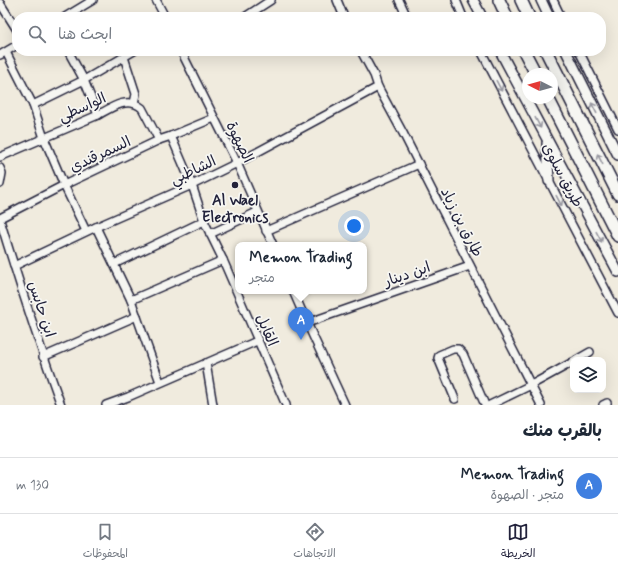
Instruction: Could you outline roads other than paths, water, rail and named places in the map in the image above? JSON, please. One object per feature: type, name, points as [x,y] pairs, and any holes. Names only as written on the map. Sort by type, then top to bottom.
[{"type":"highway","points":[[499,0],[505,12]]},
{"type":"highway","points":[[521,0],[527,12]]},
{"type":"highway","points":[[527,56],[533,68]]},
{"type":"highway","points":[[549,56],[618,194]]},
{"type":"highway","name":"طريق سلوى","points":[[551,104],[618,236]]},
{"type":"main road","points":[[473,0],[479,12]]},
{"type":"main road","points":[[540,0],[546,12]]},
{"type":"main road","name":"طريق سلوى","points":[[503,56],[618,272]]},
{"type":"main road","points":[[568,56],[618,155]]},
{"type":"main road","points":[[547,140],[549,181]]},
{"type":"street","points":[[73,12],[93,0]]},
{"type":"street","points":[[156,0],[162,12]]},
{"type":"street","points":[[251,12],[271,0]]},
{"type":"street","points":[[336,0],[342,12]]},
{"type":"street","points":[[399,0],[404,12]]},
{"type":"street","points":[[456,0],[462,12]]},
{"type":"street","points":[[553,0],[559,12]]},
{"type":"street","points":[[0,3],[12,22]]},
{"type":"street","points":[[12,48],[3,53],[33,105],[44,138],[86,231]]},
{"type":"street","points":[[71,56],[84,80],[98,115]]},
{"type":"street","name":"الصهوة","points":[[185,56],[237,163],[257,212],[272,242]]},
{"type":"street","name":"طارق بن زياد","points":[[364,56],[378,87],[541,405]]},
{"type":"street","name":"طريق سلوى","points":[[484,56],[618,313]]},
{"type":"street","points":[[582,56],[618,129]]},
{"type":"street","points":[[33,105],[84,80],[124,57],[136,94],[134,103],[145,112],[159,140]]},
{"type":"street","name":"الشاطبي","points":[[14,266],[86,231],[192,185],[237,163],[378,87]]},
{"type":"street","name":"الواسطي","points":[[0,157],[98,115],[119,104],[129,102],[134,103]]},
{"type":"street","name":"السمرقندي","points":[[0,219],[64,185],[159,140],[214,118]]},
{"type":"street","name":"القابل","points":[[171,136],[192,185],[204,221],[235,289]]},
{"type":"street","points":[[266,231],[418,164]]},
{"type":"street","points":[[0,168],[2,173],[0,184]]},
{"type":"street","points":[[210,234],[257,212]]},
{"type":"street","name":"ابن حابس","points":[[0,219],[14,266],[61,405]]},
{"type":"street","points":[[114,264],[204,221]]},
{"type":"street","points":[[96,227],[131,300],[160,382]]},
{"type":"street","points":[[131,300],[223,260]]},
{"type":"street","name":"ابن دينار","points":[[307,323],[470,266]]},
{"type":"street","name":"القابل","points":[[237,294],[286,405]]},
{"type":"street","points":[[294,294],[345,405]]},
{"type":"street","points":[[44,357],[137,316]]},
{"type":"street","points":[[106,405],[128,397],[257,341]]},
{"type":"street","points":[[455,399],[438,358],[439,355],[453,349],[458,349],[463,354],[485,405]]},
{"type":"street","points":[[581,357],[590,352]]},
{"type":"street","points":[[206,363],[213,405]]},
{"type":"street","points":[[490,405],[531,386],[570,364]]},
{"type":"street","points":[[128,397],[130,405]]},
{"type":"place","name":"Al Wael Electronics","points":[[235,185]]},
{"type":"place","name":"Memon Trading","points":[[301,340]]}]
